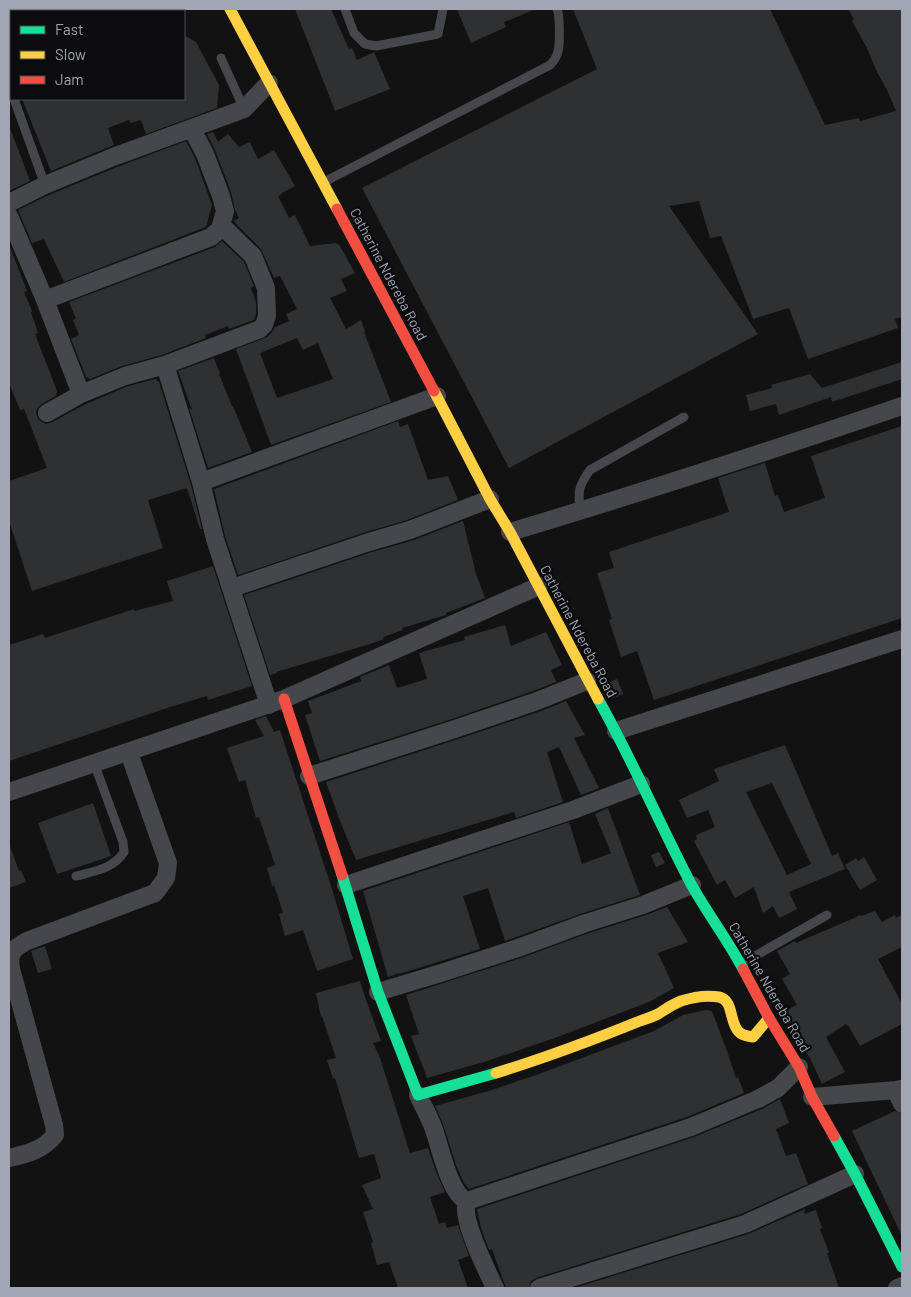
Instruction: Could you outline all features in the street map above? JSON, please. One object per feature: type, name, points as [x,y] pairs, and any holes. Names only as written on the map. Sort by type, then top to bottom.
[{"type":"street","name":"Catherine Ndereba Road","points":[[230,9],[490,499],[510,532],[587,680],[616,731],[692,886],[741,965],[769,1018],[799,1068],[812,1097],[855,1174],[902,1267]]},
{"type":"street","points":[[9,203],[45,185],[136,148],[244,110],[270,83]]},
{"type":"street","points":[[45,300],[211,237],[220,229],[225,211],[221,196],[205,154],[192,129]]},
{"type":"street","points":[[9,216],[45,300],[81,394]]},
{"type":"street","points":[[46,413],[81,394],[125,376],[165,365],[260,329],[264,325],[267,310],[266,288],[253,256],[221,225]]},
{"type":"street","points":[[165,365],[201,482],[215,539],[232,588],[277,702],[294,728],[346,884],[378,992],[418,1095],[433,1127],[447,1171],[462,1200],[467,1201],[691,1127],[758,1099],[778,1088],[799,1068]]},
{"type":"street","points":[[201,482],[437,396]]},
{"type":"street","points":[[510,532],[770,451],[902,406]]},
{"type":"street","points":[[232,588],[410,530],[490,499]]},
{"type":"street","points":[[9,792],[277,702],[539,586]]},
{"type":"street","points":[[616,731],[902,639]]},
{"type":"street","points":[[309,776],[537,701],[587,680]]},
{"type":"street","points":[[9,1158],[36,1151],[50,1142],[55,1135],[54,1125],[10,969],[9,962],[16,946],[155,893],[166,878],[168,863],[129,753]]},
{"type":"street","points":[[346,884],[556,816],[641,784]]},
{"type":"street","points":[[378,992],[441,974],[692,886]]},
{"type":"street","points":[[418,1095],[452,1087],[567,1050],[658,1014],[678,1002],[708,996],[723,998],[727,1002],[734,1026],[741,1033],[753,1037],[769,1018]]},
{"type":"street","points":[[812,1097],[900,1094]]},
{"type":"street","points":[[539,1288],[745,1224],[855,1174]]},
{"type":"street","points":[[467,1201],[465,1206],[467,1222],[495,1288]]},
{"type":"street","points":[[897,1288],[902,1286]]},
{"type":"lane","points":[[345,9],[354,33],[364,44],[376,46],[438,34],[444,9]]},
{"type":"lane","points":[[323,183],[550,65],[554,61],[559,45],[559,14],[557,9]]},
{"type":"lane","points":[[221,58],[244,110]]},
{"type":"lane","points":[[14,100],[45,185]]},
{"type":"lane","points":[[580,511],[578,494],[581,483],[590,470],[684,417]]},
{"type":"lane","points":[[76,876],[107,867],[119,860],[124,852],[123,842],[94,763]]},
{"type":"lane","points":[[741,965],[827,915]]},
{"type":"building","points":[[295,9],[331,9],[349,49],[352,48],[357,60],[374,52],[390,89],[335,111]]},
{"type":"building","points":[[457,9],[536,9],[504,22],[506,27],[471,43]]},
{"type":"building","points":[[573,9],[770,9],[825,125],[859,118],[860,121],[896,111],[848,9],[902,9],[902,317],[895,319],[898,328],[808,359],[789,308],[753,319],[721,236],[710,238],[699,201],[669,206],[758,334],[509,468],[362,188],[597,69]]},
{"type":"building","points":[[185,36],[196,42],[219,85],[217,108],[146,134],[141,120],[131,123],[129,120],[108,128],[114,145],[51,171],[22,100],[185,100]]},
{"type":"building","points":[[9,128],[30,181],[9,191]]},
{"type":"building","points":[[213,132],[218,142],[228,134],[239,147],[250,142],[258,159],[274,150],[295,186],[278,196],[289,218],[295,215],[310,246],[336,243],[340,246],[355,273],[341,279],[347,291],[330,298],[346,329],[361,320],[391,402],[271,445],[236,349],[267,337],[275,327],[289,321],[286,314],[297,309],[280,276],[274,278],[261,249],[234,221],[239,218],[231,192],[207,134]],"holes":[[[297,338],[303,350],[318,343],[333,379],[277,398],[260,353]]]},
{"type":"building","points":[[186,141],[195,158],[212,205],[206,227],[64,282],[44,239],[32,243],[18,210],[117,167]]},
{"type":"building","points":[[222,241],[244,262],[254,286],[251,288],[256,302],[254,320],[229,329],[228,326],[205,335],[206,338],[162,355],[122,366],[90,379],[86,377],[71,339],[79,335],[73,320],[76,319],[69,302],[215,247]]},
{"type":"building","points":[[10,247],[27,291],[24,292],[38,333],[35,334],[57,391],[56,396],[38,407],[36,412],[38,419],[46,424],[52,422],[86,404],[128,386],[155,379],[159,382],[191,485],[202,529],[200,529],[187,488],[148,500],[163,548],[32,591],[9,521],[9,481],[47,468],[24,409],[20,410],[9,383]]},
{"type":"building","points":[[214,358],[252,452],[208,468],[189,408],[192,410],[178,371]]},
{"type":"building","points":[[902,362],[902,379],[832,402],[831,397],[779,415],[776,404],[750,411],[746,395],[772,388],[771,385],[810,374],[822,388]]},
{"type":"building","points":[[398,421],[400,427],[408,424],[428,480],[448,476],[458,500],[407,520],[238,575],[225,536],[214,489]]},
{"type":"building","points":[[902,426],[902,618],[654,700],[637,651],[621,657],[609,620],[612,619],[597,573],[614,568],[609,552],[729,512],[718,478],[765,463],[775,496],[778,495],[784,512],[825,498],[811,456]]},
{"type":"building","points":[[463,521],[476,574],[485,598],[446,613],[446,615],[402,628],[403,630],[383,637],[384,639],[270,675],[244,595],[372,552],[414,540]]},
{"type":"building","points":[[213,566],[252,686],[208,700],[207,696],[164,709],[9,761],[9,645],[43,634],[45,638],[134,609],[134,611],[173,601],[167,581]]},
{"type":"building","points":[[505,625],[511,646],[546,632],[562,665],[551,670],[556,682],[452,719],[320,761],[305,715],[312,713],[308,701],[361,681],[360,677],[389,665],[397,688],[427,679],[419,653],[465,640],[464,637]]},
{"type":"building","points":[[617,679],[623,694],[614,698],[606,684]]},
{"type":"building","points":[[566,701],[585,735],[574,738],[599,788],[581,795],[559,747],[547,752],[563,802],[516,818],[514,812],[356,860],[326,782]]},
{"type":"building","points":[[266,716],[274,732],[280,730],[353,959],[317,971],[303,930],[285,936],[279,914],[283,913],[267,868],[275,865],[259,817],[256,818],[245,780],[239,782],[227,748],[264,736],[255,720]]},
{"type":"building","points":[[785,745],[832,856],[838,853],[845,869],[789,892],[797,909],[779,918],[773,906],[763,913],[754,887],[735,898],[725,880],[717,885],[694,841],[697,839],[696,835],[715,827],[708,810],[687,818],[679,800],[719,781],[714,769]],"holes":[[[772,783],[811,864],[787,875],[746,792]]]},
{"type":"building","points":[[93,803],[111,856],[57,874],[38,823]]},
{"type":"building","points":[[608,808],[640,895],[505,941],[488,888],[463,896],[480,949],[388,977],[363,891],[569,822],[582,864],[611,853],[595,814]]},
{"type":"building","points":[[9,847],[19,871],[21,870],[26,882],[9,888]]},
{"type":"building","points":[[659,852],[665,863],[656,867],[651,855]]},
{"type":"building","points":[[864,857],[877,880],[860,890],[845,865],[856,858],[858,861]]},
{"type":"building","points":[[667,907],[688,942],[658,953],[674,988],[649,1002],[552,1039],[484,1062],[427,1078],[411,1036],[419,1034],[406,995],[521,958]]},
{"type":"building","points":[[875,911],[882,922],[895,915],[896,918],[902,915],[902,947],[878,959],[902,1004],[902,1024],[860,1046],[846,1024],[826,1037],[845,1072],[822,1084],[811,1060],[782,1012],[797,1005],[782,979],[790,974],[777,951],[795,941],[796,943],[861,915]]},
{"type":"building","points":[[45,946],[52,969],[38,973],[31,951]]},
{"type":"building","points":[[360,981],[381,1041],[373,1043],[380,1058],[410,1153],[428,1148],[445,1192],[430,1197],[439,1224],[445,1222],[447,1228],[458,1225],[469,1256],[458,1260],[468,1288],[398,1288],[389,1262],[377,1265],[371,1243],[373,1242],[363,1212],[373,1209],[362,1185],[381,1178],[374,1154],[359,1158],[335,1078],[333,1079],[327,1060],[336,1058],[321,1017],[316,993]]},
{"type":"building","points":[[706,1010],[712,1011],[736,1078],[738,1077],[744,1093],[687,1117],[469,1189],[464,1183],[435,1106],[539,1074],[654,1031],[683,1015]]},
{"type":"building","points":[[780,1099],[789,1123],[776,1129],[786,1156],[796,1153],[808,1184],[741,1214],[536,1278],[531,1281],[529,1288],[506,1288],[492,1249],[489,1250],[477,1209],[694,1137],[762,1109]]},
{"type":"building","points":[[895,1111],[902,1114],[902,1236],[852,1131]]},
{"type":"building","points":[[805,1209],[804,1214],[816,1210],[822,1228],[820,1229],[829,1253],[827,1253],[839,1288],[574,1288],[748,1234]]},
{"type":"traffic: fast","points":[[598,699],[691,884],[743,969]]},
{"type":"traffic: fast","points":[[342,875],[378,992],[418,1095],[496,1073]]},
{"type":"traffic: fast","points":[[834,1136],[902,1267]]},
{"type":"traffic: slow","points":[[230,9],[337,209]]},
{"type":"traffic: slow","points":[[434,391],[598,699]]},
{"type":"traffic: slow","points":[[496,1073],[605,1035],[654,1016],[690,998],[710,996],[724,999],[727,1002],[736,1028],[746,1036],[753,1037],[769,1018]]},
{"type":"traffic: jam","points":[[337,209],[434,391]]},
{"type":"traffic: jam","points":[[284,699],[342,875]]},
{"type":"traffic: jam","points":[[743,969],[769,1018],[799,1067],[812,1097],[834,1136]]}]
